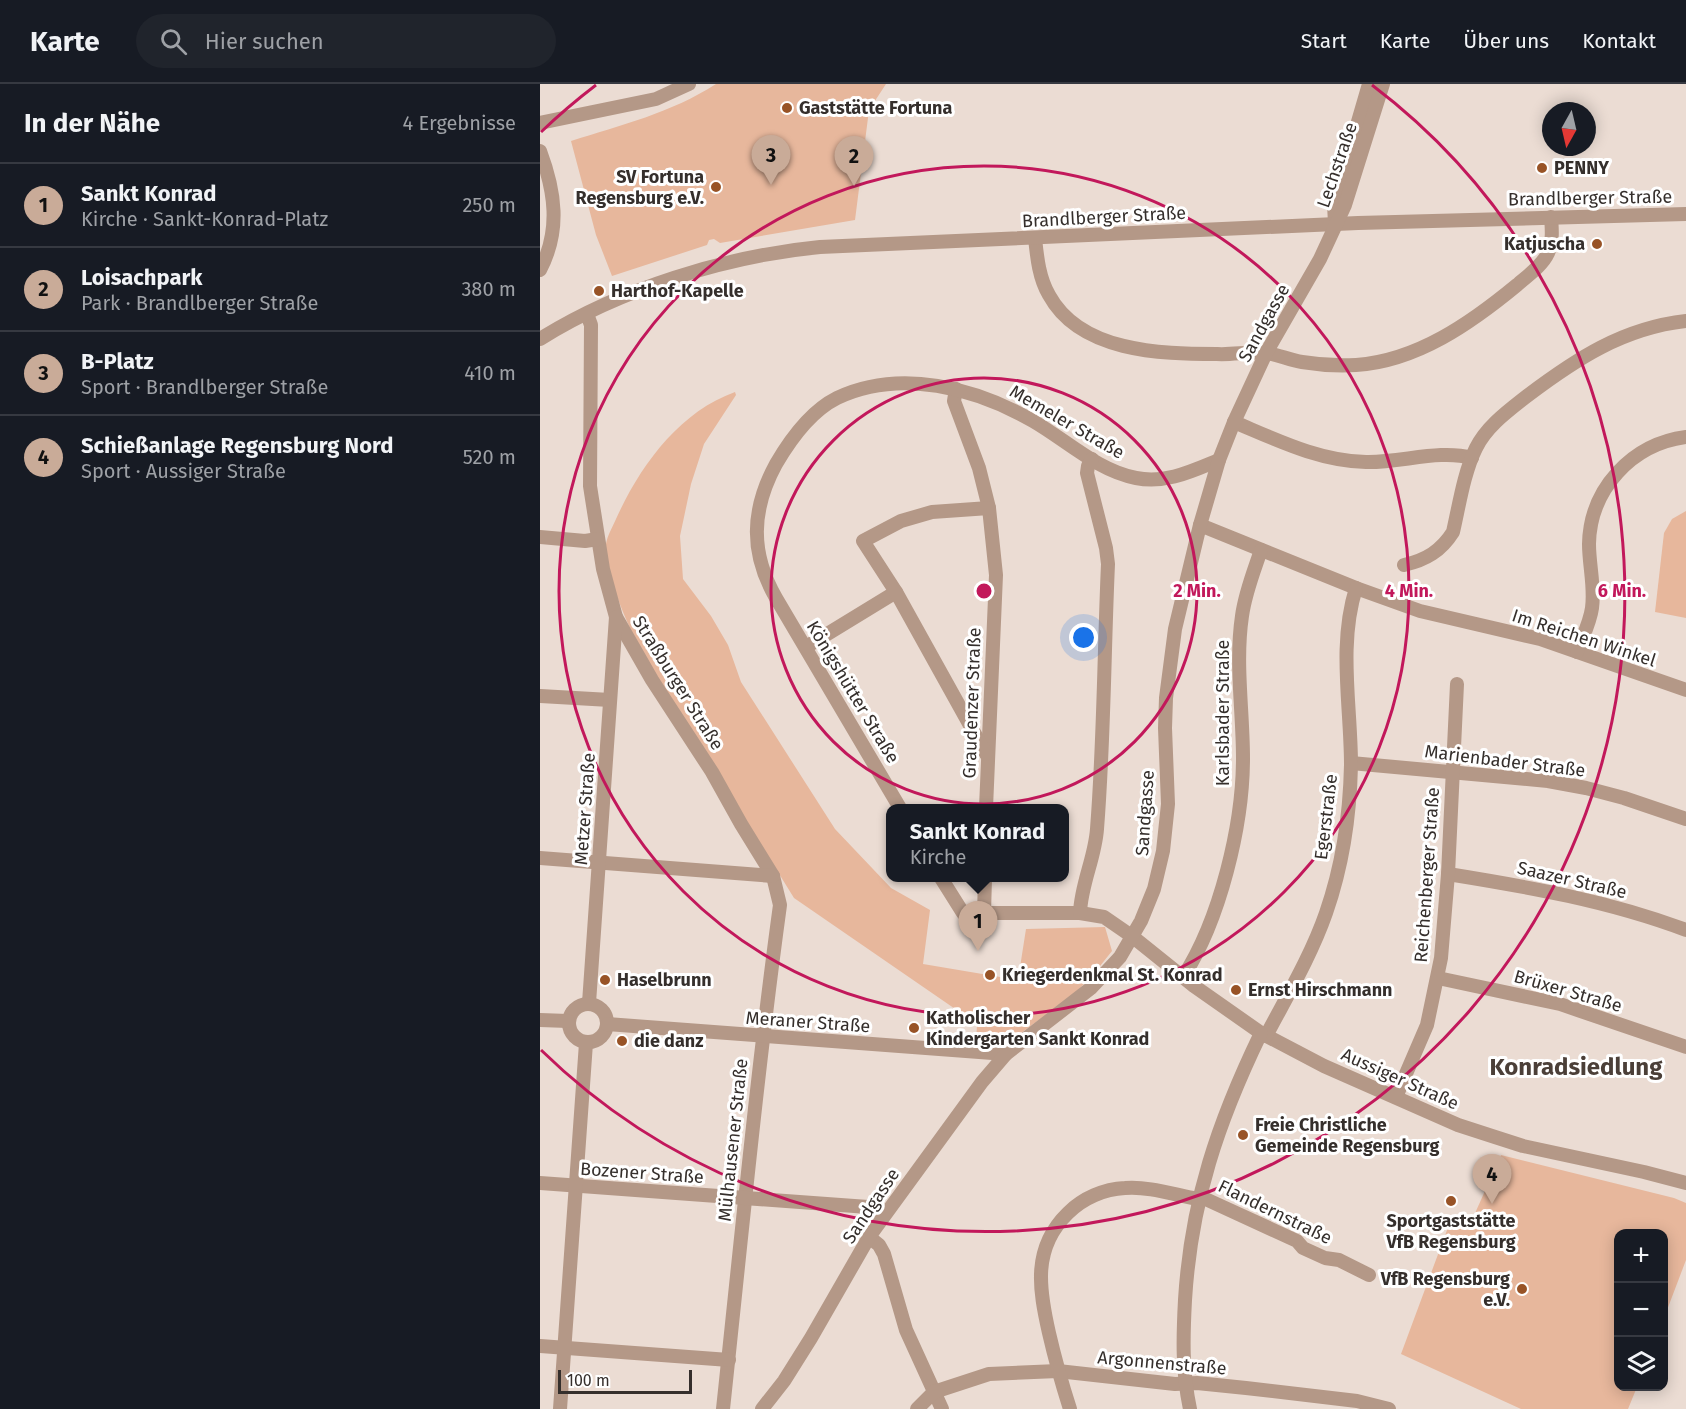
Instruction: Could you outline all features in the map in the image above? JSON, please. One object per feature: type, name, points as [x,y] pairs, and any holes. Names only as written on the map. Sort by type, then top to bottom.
[{"type":"street","points":[[540,123],[656,99],[689,84]]},
{"type":"street","name":"Lechstraße","points":[[1335,224],[1334,204],[1369,84]]},
{"type":"street","name":"Lechstraße","points":[[1335,224],[1345,205],[1383,84]]},
{"type":"street","points":[[540,151],[550,178],[554,199],[551,245],[540,270]]},
{"type":"street","name":"Brandlberger Straße","points":[[540,339],[619,299],[669,280],[717,266],[788,250],[1335,224],[1686,214]]},
{"type":"street","points":[[1035,238],[1043,280],[1055,305],[1074,324],[1101,339],[1117,344],[1167,352],[1223,355],[1266,353],[1301,362],[1358,365],[1400,356],[1437,341],[1466,324],[1508,292],[1545,258],[1551,243],[1551,217]]},
{"type":"street","name":"Sandgasse","points":[[762,1409],[784,1381],[811,1338],[883,1216],[982,1083],[1006,1054],[1083,996],[1120,957],[1133,937],[1154,889],[1163,851],[1168,804],[1166,698],[1175,629],[1200,525],[1219,460],[1234,422],[1266,353],[1320,259],[1335,224]]},
{"type":"street","name":"Straßburger Straße","points":[[587,314],[591,325],[590,486],[607,589],[616,617],[652,680],[712,772],[773,876]]},
{"type":"street","points":[[1404,566],[1431,556],[1453,532],[1472,458],[1484,437],[1500,418],[1567,366],[1598,348],[1641,330],[1686,321]]},
{"type":"street","name":"Memeler Straße","points":[[774,594],[762,570],[757,548],[756,529],[765,488],[784,450],[798,432],[821,409],[836,399],[856,391],[879,385],[926,384],[956,389],[989,399],[1051,432],[1120,474],[1148,480],[1178,477],[1219,460]]},
{"type":"street","name":"Graudenzer Straße","points":[[956,389],[954,401],[979,468],[989,508],[996,575],[986,804]]},
{"type":"street","points":[[1234,422],[1305,451],[1354,461],[1384,462],[1456,453],[1472,458]]},
{"type":"street","points":[[1577,652],[1592,608],[1589,551],[1591,531],[1606,487],[1628,461],[1643,451],[1667,441],[1686,437]]},
{"type":"street","points":[[1080,913],[1080,901],[1097,832],[1108,564],[1087,473],[1092,459]]},
{"type":"street","points":[[987,755],[896,592],[863,541],[901,521],[932,512],[989,508]]},
{"type":"street","name":"Im Reichen Winkel","points":[[1200,525],[1356,588],[1437,616],[1524,635],[1686,690]]},
{"type":"street","points":[[540,537],[585,541],[598,539]]},
{"type":"street","name":"Karlsbader Straße","points":[[1183,977],[1193,962],[1216,904],[1237,825],[1243,759],[1240,669],[1242,616],[1248,588],[1261,550]]},
{"type":"street","name":"Egerstraße","points":[[1190,1409],[1182,1356],[1186,1276],[1198,1198],[1226,1110],[1263,1035],[1292,988],[1316,938],[1333,892],[1348,810],[1351,763],[1346,645],[1350,604],[1356,588]]},
{"type":"street","points":[[806,647],[896,592]]},
{"type":"street","name":"Königshütter Straße","points":[[774,594],[898,804]]},
{"type":"street","name":"Metzer Straße","points":[[589,1003],[616,617]]},
{"type":"street","name":"Reichenberger Straße","points":[[1396,1097],[1426,1025],[1438,978],[1448,874],[1457,684]]},
{"type":"street","points":[[540,696],[610,700]]},
{"type":"street","name":"Marienbader Straße","points":[[1351,763],[1548,782],[1586,788],[1686,819]]},
{"type":"street","points":[[540,858],[773,876]]},
{"type":"street","name":"Saazer Straße","points":[[1448,874],[1582,898],[1686,930]]},
{"type":"street","name":"Mülhausener Straße","points":[[723,1409],[762,1036],[780,905],[773,876]]},
{"type":"street","name":"Aussiger Straße","points":[[944,882],[963,913],[1080,913],[1104,917],[1263,1035],[1324,1066],[1458,1125],[1523,1146],[1686,1183]]},
{"type":"street","points":[[984,913],[985,882]]},
{"type":"street","name":"Brüxer Straße","points":[[1438,978],[1560,1004],[1686,1047]]},
{"type":"street","points":[[589,1003],[604,1012],[607,1024],[603,1036],[586,1043],[575,1038],[568,1021],[577,1006],[589,1003]]},
{"type":"street","points":[[540,1020],[568,1021]]},
{"type":"street","name":"Meraner Straße","points":[[607,1024],[1006,1054]]},
{"type":"street","points":[[560,1409],[586,1043]]},
{"type":"street","name":"Bozener Straße","points":[[540,1184],[868,1207],[883,1216]]},
{"type":"street","name":"Flandernstraße","points":[[1070,1409],[1058,1371],[1041,1299],[1040,1285],[1043,1254],[1053,1232],[1074,1206],[1089,1197],[1110,1189],[1140,1188],[1198,1198],[1297,1241],[1303,1248],[1325,1258],[1339,1260],[1369,1275]]},
{"type":"street","points":[[869,1237],[879,1245],[884,1254],[906,1330],[942,1409]]},
{"type":"street","points":[[540,1346],[729,1360]]},
{"type":"street","name":"Argonnenstraße","points":[[934,1392],[988,1374],[1013,1371],[1058,1371],[1236,1387],[1357,1401],[1389,1409]]},
{"type":"street","points":[[917,1409],[934,1392]]},
{"type":"shaded area","name":"SV Fortuna Regensburg e.V.","points":[[716,84],[886,84],[869,110],[855,220],[720,243],[714,239],[709,240],[707,245],[612,276],[596,235],[571,141],[664,111]]},
{"type":"shaded area","points":[[735,392],[736,395],[704,444],[691,484],[680,536],[683,579],[711,616],[728,645],[741,682],[835,829],[891,888],[930,910],[923,964],[1018,980],[1026,929],[1105,927],[1112,951],[1092,976],[1074,994],[1002,1047],[976,1044],[977,1024],[794,898],[637,644],[622,609],[611,580],[606,544],[626,499],[649,461],[679,427],[715,401]]},
{"type":"shaded area","points":[[1686,511],[1686,618],[1655,612],[1664,533],[1672,519]]},
{"type":"shaded area","name":"VfB Regensburg e.V.","points":[[1501,1155],[1674,1198],[1686,1203],[1686,1260],[1668,1307],[1668,1229],[1614,1229],[1614,1391],[1635,1391],[1628,1409],[1521,1409],[1401,1354],[1450,1222],[1468,1229]]},
{"type":"place","name":"Gaststätte Fortuna","points":[[787,108]]},
{"type":"place","name":"PENNY","points":[[1542,168]]},
{"type":"place","name":"B-Platz","points":[[771,185]]},
{"type":"place","name":"Loisachpark","points":[[854,186]]},
{"type":"place","name":"SV Fortuna Regensburg e.V.","points":[[716,187]]},
{"type":"place","name":"Katjuscha","points":[[1597,244]]},
{"type":"place","name":"Harthof-Kapelle","points":[[599,291]]},
{"type":"place","name":"Sankt Konrad","points":[[978,951]]},
{"type":"place","name":"Kriegerdenkmal St. Konrad","points":[[990,975]]},
{"type":"place","name":"Haselbrunn","points":[[605,980]]},
{"type":"place","name":"Ernst Hirschmann","points":[[1236,990]]},
{"type":"place","name":"Katholischer Kindergarten Sankt Konrad","points":[[914,1028]]},
{"type":"place","name":"die danz","points":[[622,1041]]},
{"type":"place","name":"Freie Christliche Gemeinde Regensburg","points":[[1243,1135]]},
{"type":"place","name":"Sportgaststätte VfB Regensburg","points":[[1451,1201]]},
{"type":"place","name":"Schießanlage Regensburg Nord","points":[[1492,1204]]},
{"type":"place","name":"VfB Regensburg e.V.","points":[[1522,1289]]},
{"type":"district","name":"Konradsiedlung","points":[[1576,1067]]}]
